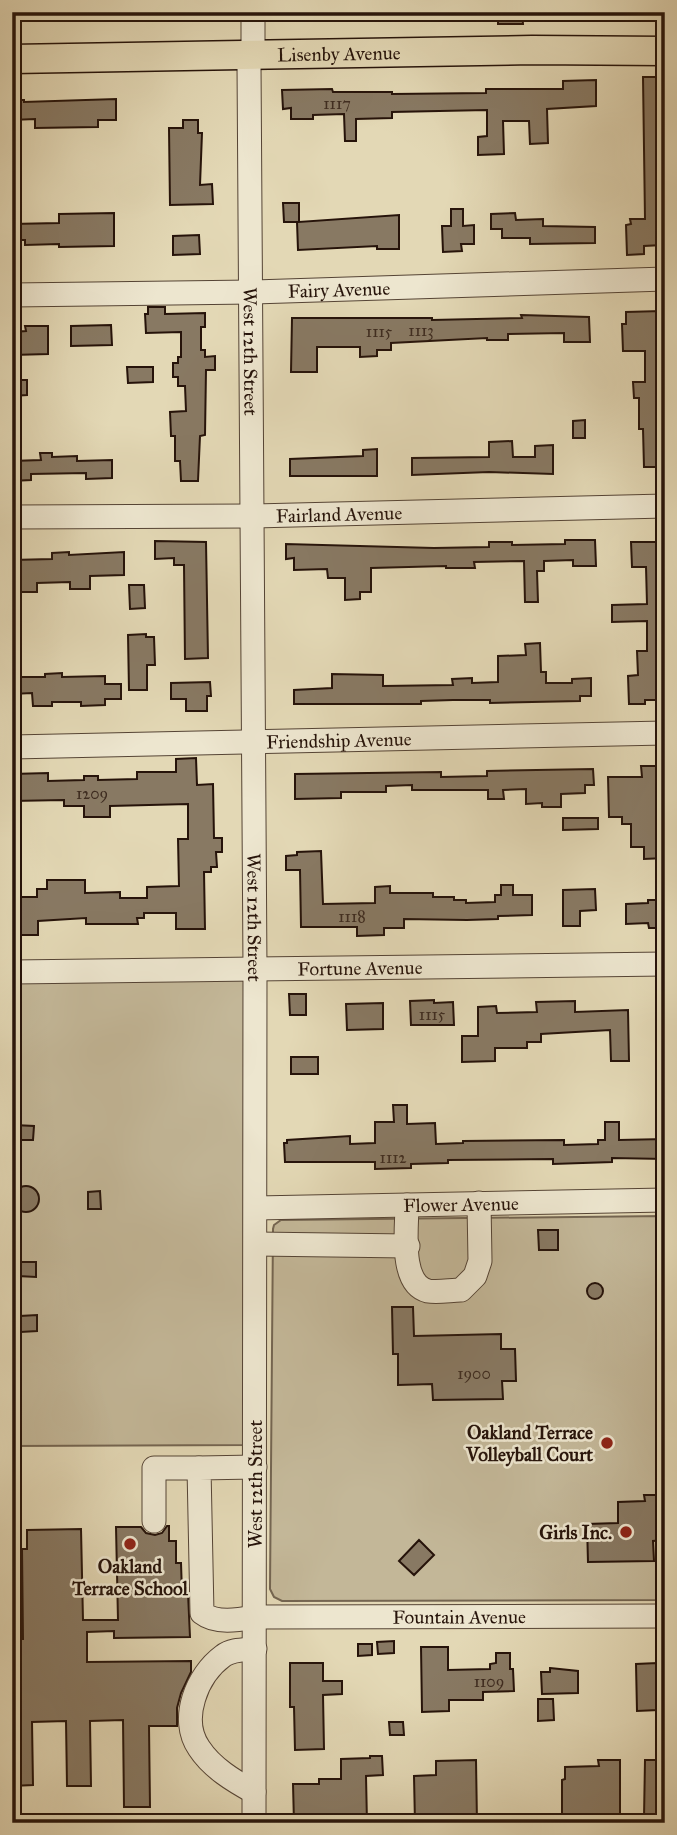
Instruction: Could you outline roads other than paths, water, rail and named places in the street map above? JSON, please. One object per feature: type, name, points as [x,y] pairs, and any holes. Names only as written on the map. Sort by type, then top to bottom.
[{"type":"main road","name":"Lisenby Avenue","points":[[12,59],[532,50],[665,51]]},
{"type":"street","name":"West 12th Street","points":[[253,12],[249,64],[256,969],[254,1823]]},
{"type":"street","name":"Fairy Avenue","points":[[12,295],[252,292],[665,279]]},
{"type":"street","name":"Fairland Avenue","points":[[12,517],[252,516],[665,506]]},
{"type":"street","name":"Friendship Avenue","points":[[12,747],[665,733]]},
{"type":"street","name":"Fortune Avenue","points":[[12,972],[665,964]]},
{"type":"street","name":"Flower Avenue","points":[[256,1208],[665,1200]]},
{"type":"street","points":[[407,1205],[408,1270],[414,1284],[428,1291],[461,1290],[475,1276],[480,1261],[479,1203]]},
{"type":"street","points":[[256,1244],[408,1246]]},
{"type":"street","points":[[154,1521],[153,1468],[255,1467]]},
{"type":"street","name":"Fountain Avenue","points":[[199,1468],[202,1613],[208,1618],[234,1620],[254,1617],[665,1616]]},
{"type":"street","points":[[254,1792],[234,1781],[207,1760],[192,1733],[190,1714],[193,1699],[204,1675],[223,1655],[255,1649]]},
{"type":"place","name":"Oakland Terrace Volleyball Court","points":[[607,1443]]},
{"type":"place","name":"Girls Inc.","points":[[626,1532]]},
{"type":"place","name":"Oakland Terrace School","points":[[130,1544]]}]
